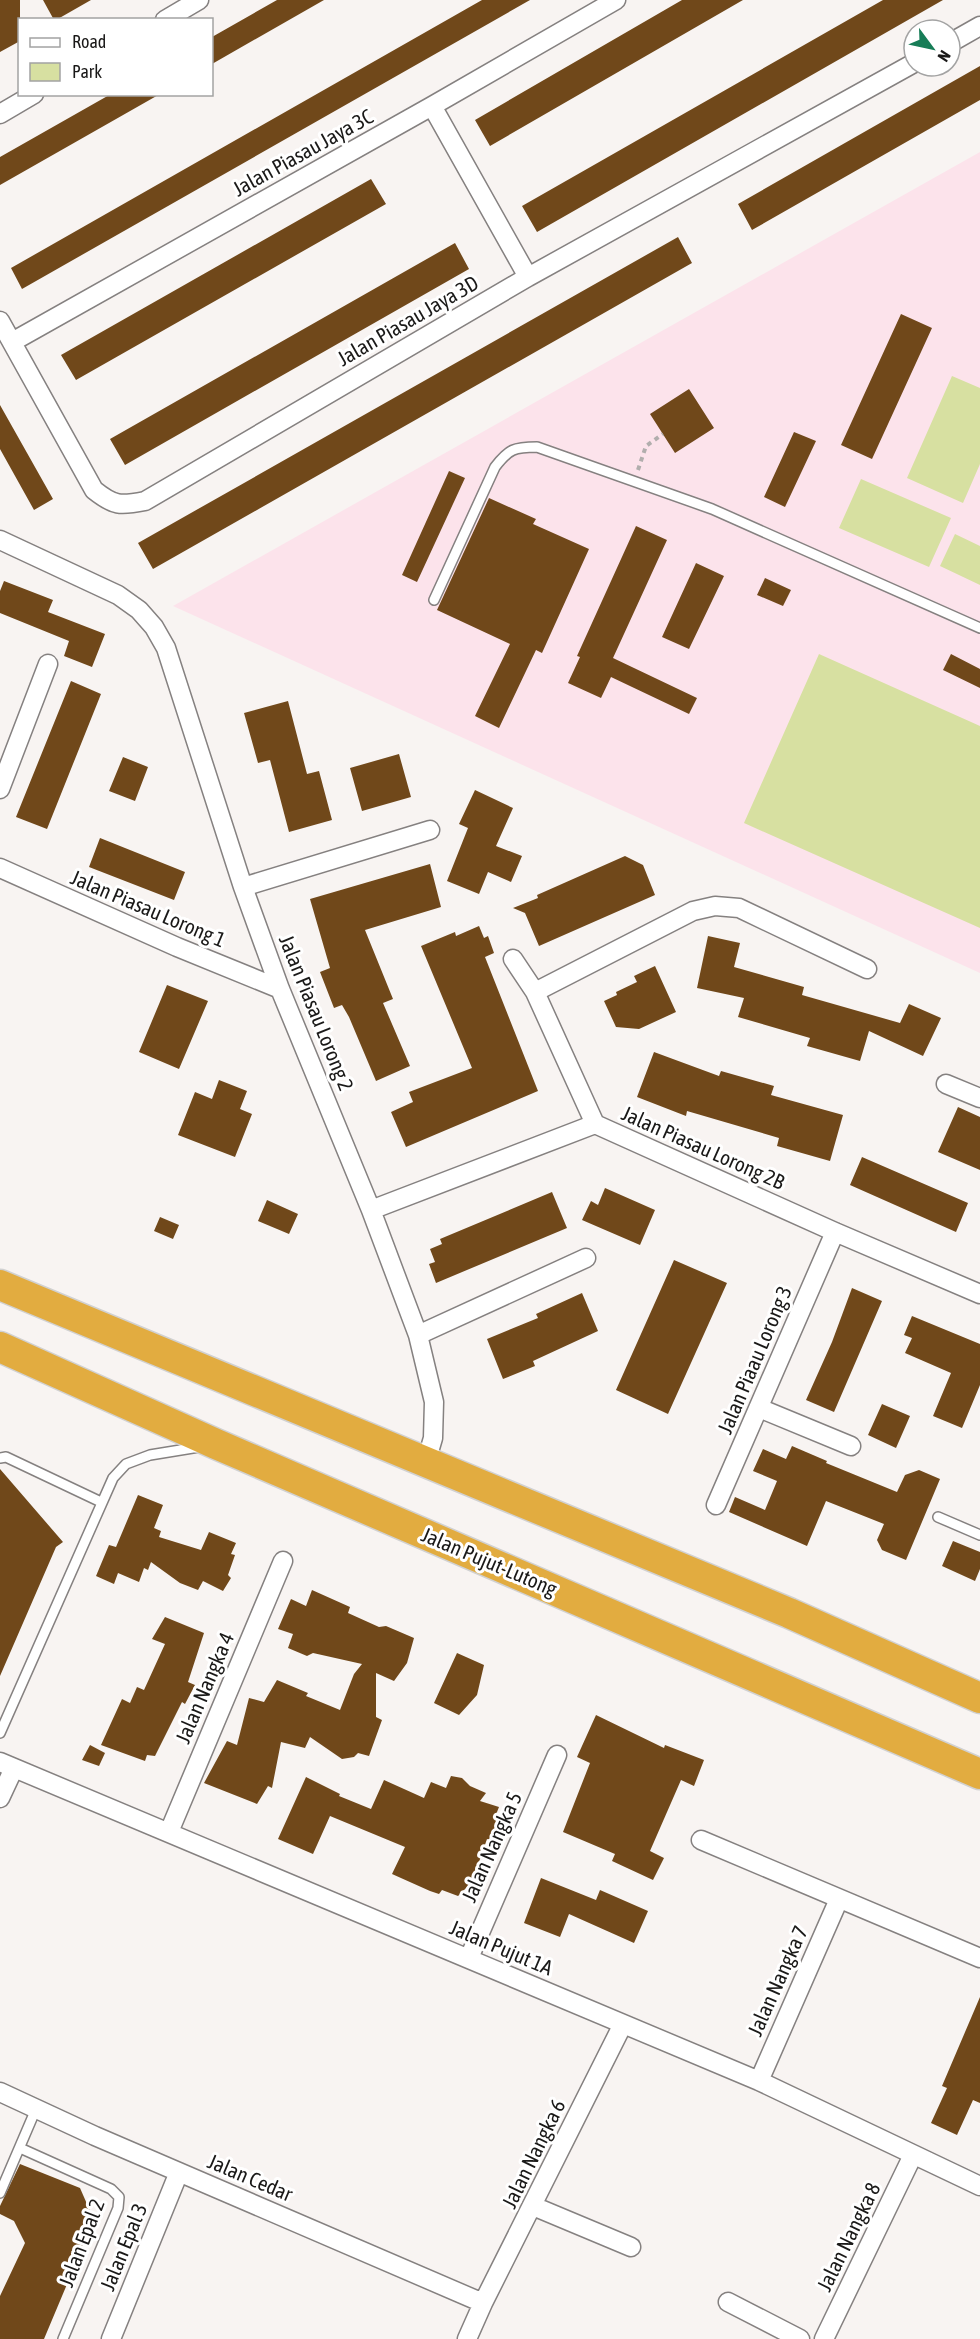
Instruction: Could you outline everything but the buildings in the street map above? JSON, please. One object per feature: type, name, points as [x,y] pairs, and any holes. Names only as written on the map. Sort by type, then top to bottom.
[{"type":"highway","points":[[0,1285],[978,1693]]},
{"type":"highway","name":"Jalan Pujut-Lutong","points":[[0,1347],[216,1444],[980,1774]]},
{"type":"street","points":[[168,18],[199,0]]},
{"type":"street","name":"Jalan Piasau Jaya 3C","points":[[12,342],[616,0]]},
{"type":"street","points":[[962,36],[980,26]]},
{"type":"street","name":"Jalan Piasau Jaya 3D","points":[[0,321],[93,490],[108,501],[123,506],[145,501],[528,277],[902,70]]},
{"type":"street","points":[[0,114],[31,96]]},
{"type":"street","points":[[432,106],[528,277]]},
{"type":"street","name":"Jalan Piasau Lorong 2","points":[[0,540],[118,595],[139,610],[154,627],[166,648],[243,887],[280,989],[371,1210],[418,1335],[434,1402],[433,1438],[426,1462]]},
{"type":"street","points":[[0,789],[48,664]]},
{"type":"street","points":[[243,887],[430,830]]},
{"type":"street","name":"Jalan Piasau Lorong 1","points":[[0,868],[177,947],[280,989]]},
{"type":"street","points":[[535,992],[693,911],[715,906],[739,908],[867,969]]},
{"type":"street","points":[[513,959],[535,992],[595,1124]]},
{"type":"street","points":[[946,1084],[980,1098]]},
{"type":"street","name":"Jalan Piasau Lorong 2B","points":[[371,1210],[595,1124],[834,1232],[980,1293]]},
{"type":"street","name":"Jalan Piaau Lorong 3","points":[[716,1505],[834,1232]]},
{"type":"street","points":[[418,1335],[586,1258]]},
{"type":"street","points":[[759,1408],[851,1446]]},
{"type":"street","name":"Jalan Nangka 4","points":[[169,1832],[283,1561]]},
{"type":"street","name":"Jalan Nangka 5","points":[[469,1958],[557,1755]]},
{"type":"street","points":[[0,1798],[7,1765]]},
{"type":"street","name":"Jalan Pujut 1A","points":[[7,1765],[759,2081],[980,2186]]},
{"type":"street","points":[[701,1840],[980,1958]]},
{"type":"street","name":"Jalan Nangka 7","points":[[759,2081],[839,1899]]},
{"type":"street","name":"Jalan Nangka 6","points":[[467,2339],[623,2024]]},
{"type":"street","name":"Jalan Cedar","points":[[0,2092],[178,2172],[483,2303]]},
{"type":"street","name":"Jalan Nangka 8","points":[[828,2338],[913,2155]]},
{"type":"street","name":"Jalan Epal 3","points":[[111,2339],[178,2172]]},
{"type":"street","points":[[533,2206],[631,2247]]},
{"type":"street","points":[[728,2302],[800,2339]]},
{"type":"lane","points":[[434,600],[495,467],[506,453],[518,447],[537,447],[711,509],[980,628]]},
{"type":"lane","points":[[0,1733],[113,1478],[126,1464],[150,1455],[216,1444]]},
{"type":"lane","points":[[0,1458],[6,1457],[101,1503]]},
{"type":"lane","points":[[938,1516],[980,1535]]},
{"type":"lane","points":[[0,1705],[11,1710]]},
{"type":"lane","points":[[0,2193],[36,2109]]},
{"type":"lane","name":"Jalan Epal 2","points":[[20,2148],[111,2189],[119,2197],[118,2208],[63,2339]]},
{"type":"path","points":[[634,482],[646,446],[663,434]]},
{"type":"shaded area","points":[[980,152],[980,973],[173,606]]},
{"type":"green space","points":[[952,376],[980,388],[980,464],[963,503],[907,478]]},
{"type":"green space","points":[[861,479],[951,518],[929,567],[839,528]]},
{"type":"green space","points":[[955,534],[980,546],[980,585],[940,566]]},
{"type":"green space","points":[[819,654],[980,726],[980,928],[744,823]]}]
